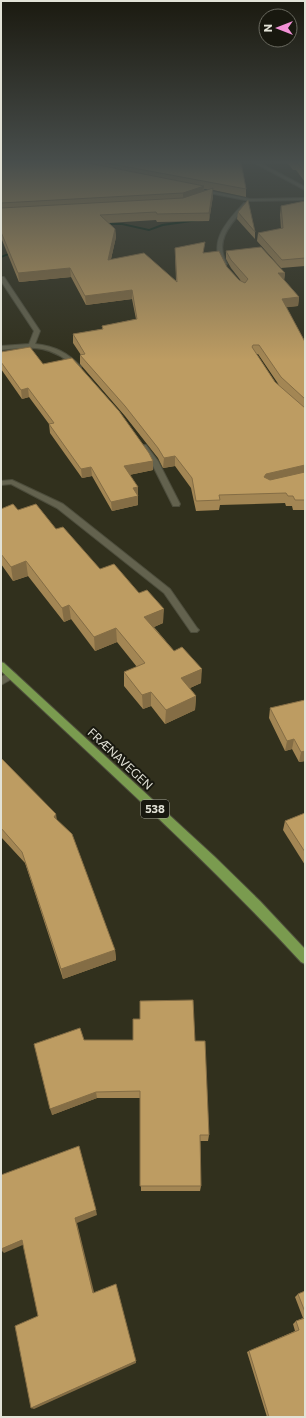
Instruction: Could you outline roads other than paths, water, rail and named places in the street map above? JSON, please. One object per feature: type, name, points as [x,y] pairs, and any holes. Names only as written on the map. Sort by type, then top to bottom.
[{"type":"main road","name":"FRÆNAVEGEN","points":[[1,665],[211,861],[256,905],[305,958]]},
{"type":"street","points":[[226,228],[220,242],[221,261],[230,272]]},
{"type":"street","points":[[2,278],[37,331],[32,344]]},
{"type":"street","points":[[1,348],[32,344],[53,349],[69,357],[82,371]]},
{"type":"street","points":[[140,443],[154,461],[176,504]]},
{"type":"street","points":[[1,483],[12,482],[60,506],[167,591],[194,630]]},
{"type":"street","points":[[1,681],[12,675]]},
{"type":"waterway","points":[[141,228],[149,230],[154,228]]},
{"type":"waterway","points":[[1,257],[17,251]]}]
